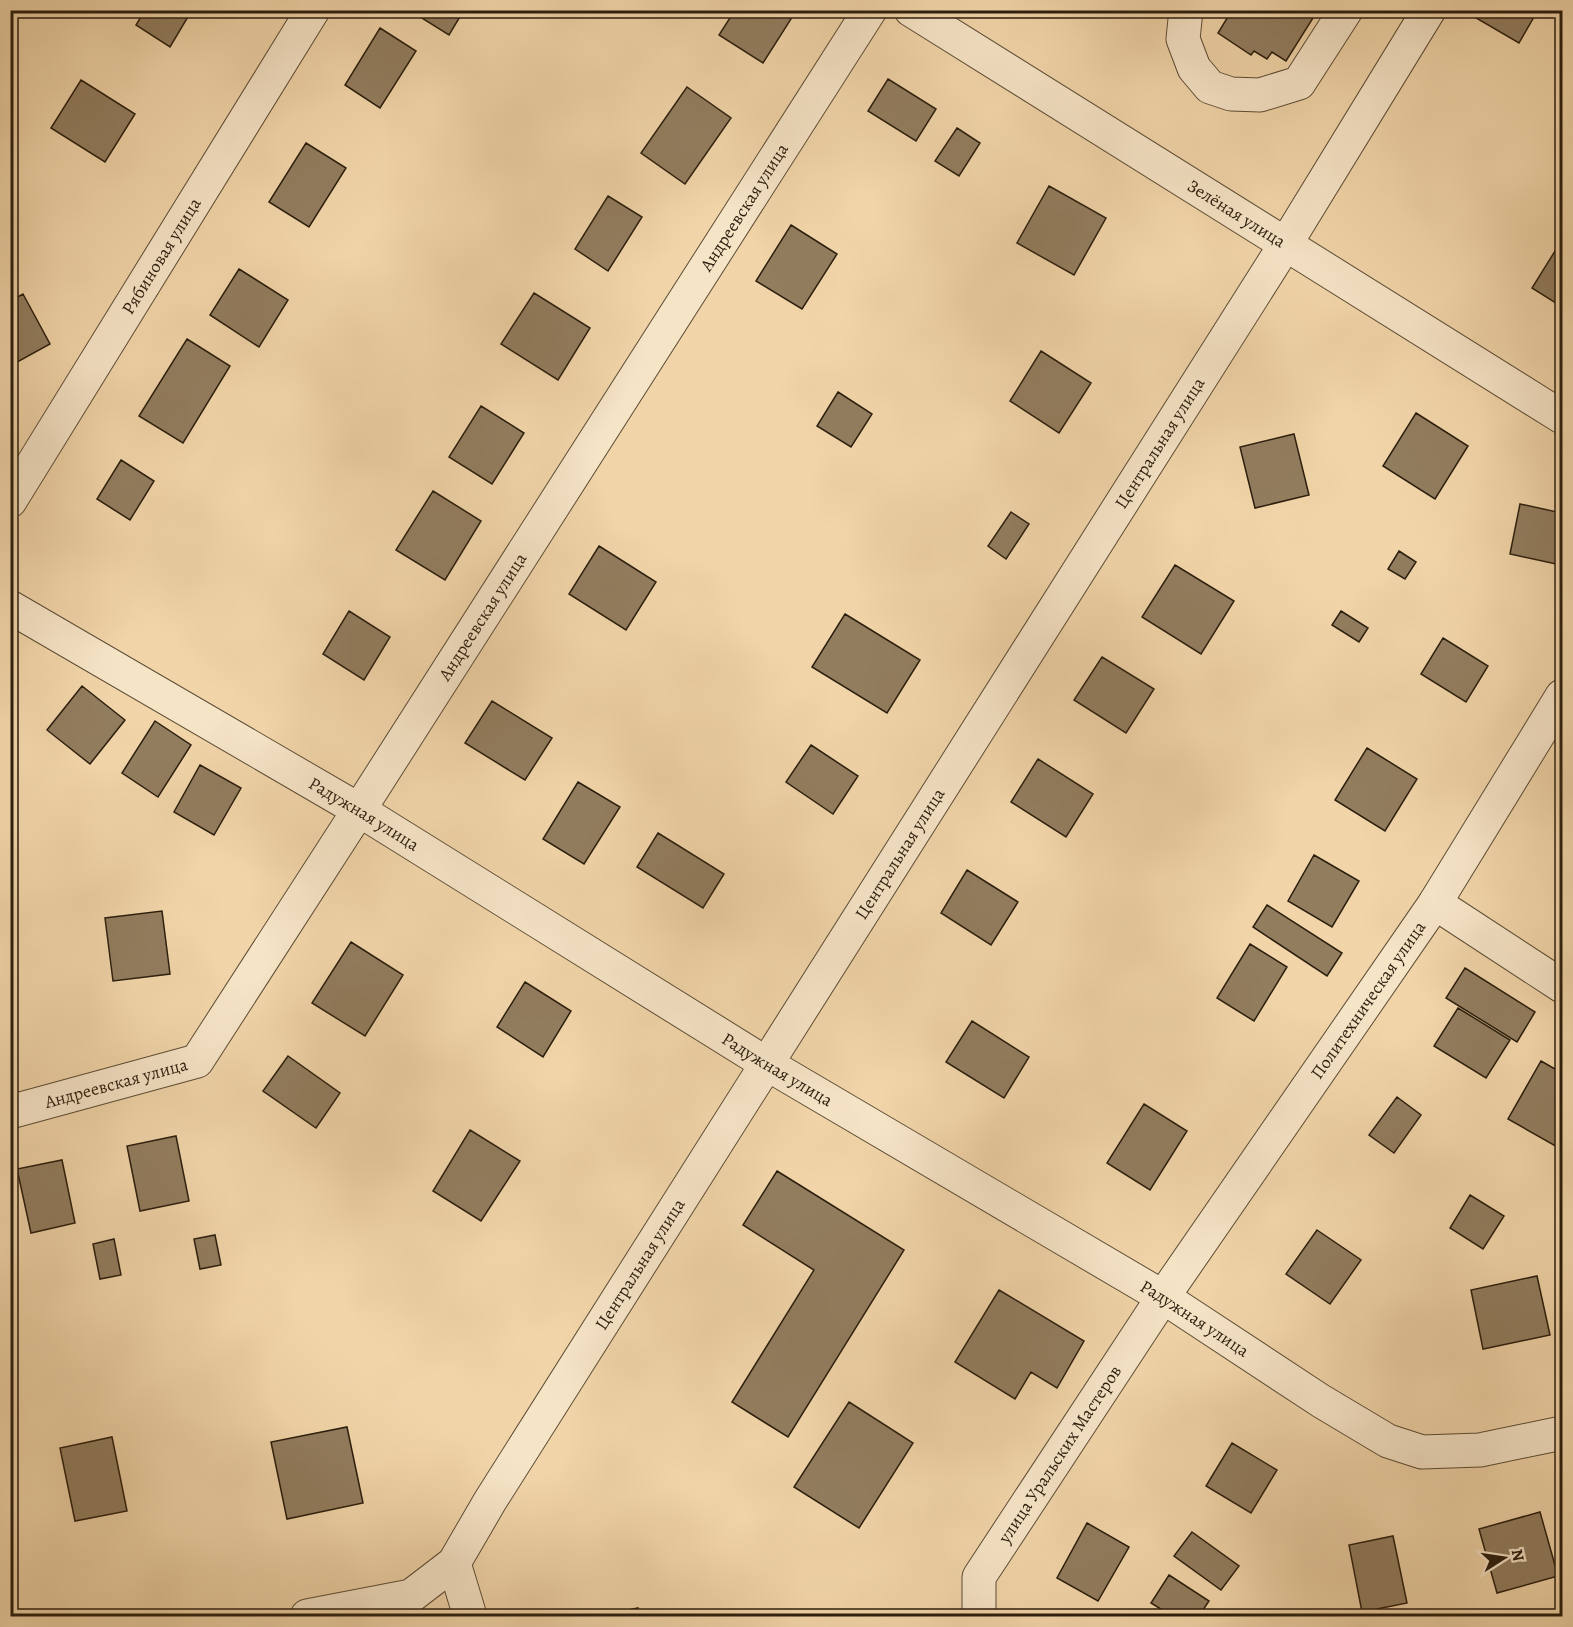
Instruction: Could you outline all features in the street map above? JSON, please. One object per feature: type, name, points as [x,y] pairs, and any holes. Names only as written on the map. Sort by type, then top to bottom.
[{"type":"street","name":"Рябиновая улица","points":[[10,501],[313,10]]},
{"type":"street","name":"Андреевская улица","points":[[10,1112],[197,1062],[870,10]]},
{"type":"street","name":"Зелёная улица","points":[[911,10],[1563,417]]},
{"type":"street","points":[[1186,10],[1183,39],[1194,68],[1210,87],[1231,94],[1260,95],[1299,83],[1346,10]]},
{"type":"street","name":"Центральная улица","points":[[307,1617],[411,1596],[454,1563],[490,1501],[1285,245],[1429,10]]},
{"type":"street","name":"Радужная улица","points":[[10,607],[359,810],[766,1064],[1163,1298],[1321,1401],[1388,1441],[1422,1452],[1480,1450],[1563,1433]]},
{"type":"street","name":"Политехническая улица","points":[[1163,1298],[1435,903],[1563,696]]},
{"type":"street","points":[[1435,903],[1563,986]]},
{"type":"street","name":"улица Уральских Мастеров","points":[[979,1617],[979,1577],[1163,1298]]},
{"type":"street","points":[[454,1563],[470,1617]]},
{"type":"building","points":[[145,10],[192,10],[170,47],[136,25]]},
{"type":"building","points":[[409,10],[464,10],[449,35]]},
{"type":"building","points":[[735,10],[778,10],[791,19],[763,63],[719,35]]},
{"type":"building","points":[[1232,10],[1318,10],[1286,61],[1272,52],[1267,59],[1254,51],[1251,55],[1218,33]]},
{"type":"building","points":[[1474,10],[1538,10],[1519,43],[1471,15]]},
{"type":"building","points":[[380,28],[416,51],[380,108],[345,85]]},
{"type":"building","points":[[888,79],[936,109],[916,141],[868,111]]},
{"type":"building","points":[[81,80],[135,114],[105,162],[51,128]]},
{"type":"building","points":[[687,87],[731,118],[685,184],[641,153]]},
{"type":"building","points":[[957,128],[980,143],[959,176],[935,161]]},
{"type":"building","points":[[306,143],[346,168],[309,227],[269,202]]},
{"type":"building","points":[[1049,186],[1106,218],[1074,275],[1017,243]]},
{"type":"building","points":[[608,196],[642,217],[608,271],[575,249]]},
{"type":"building","points":[[791,225],[837,254],[802,309],[756,281]]},
{"type":"building","points":[[1560,243],[1562,244],[1562,307],[1532,288]]},
{"type":"building","points":[[239,269],[288,300],[259,347],[210,315]]},
{"type":"building","points":[[534,293],[590,328],[558,380],[501,344]]},
{"type":"building","points":[[23,294],[50,344],[10,366],[10,301]]},
{"type":"building","points":[[187,339],[230,366],[183,443],[139,416]]},
{"type":"building","points":[[1041,351],[1091,383],[1059,433],[1010,401]]},
{"type":"building","points":[[838,392],[872,414],[851,447],[817,426]]},
{"type":"building","points":[[481,406],[524,433],[492,484],[449,457]]},
{"type":"building","points":[[1416,413],[1468,446],[1435,499],[1383,466]]},
{"type":"building","points":[[1294,434],[1309,495],[1255,508],[1240,447]]},
{"type":"building","points":[[121,460],[154,481],[130,520],[97,499]]},
{"type":"building","points":[[433,491],[481,521],[445,580],[396,550]]},
{"type":"building","points":[[1520,504],[1562,513],[1561,565],[1510,554]]},
{"type":"building","points":[[1011,512],[1029,524],[1006,559],[988,546]]},
{"type":"building","points":[[599,546],[656,582],[626,630],[569,594]]},
{"type":"building","points":[[1399,551],[1416,562],[1405,579],[1388,569]]},
{"type":"building","points":[[1175,565],[1234,601],[1201,654],[1142,617]]},
{"type":"building","points":[[349,611],[390,637],[364,680],[323,654]]},
{"type":"building","points":[[1341,611],[1368,628],[1359,642],[1332,625]]},
{"type":"building","points":[[845,614],[920,660],[887,713],[812,667]]},
{"type":"building","points":[[1443,638],[1488,666],[1466,702],[1421,674]]},
{"type":"building","points":[[1102,657],[1154,689],[1126,733],[1074,700]]},
{"type":"building","points":[[82,686],[125,720],[90,764],[47,730]]},
{"type":"building","points":[[492,701],[552,738],[525,780],[465,743]]},
{"type":"building","points":[[155,721],[191,745],[158,797],[122,773]]},
{"type":"building","points":[[811,745],[858,776],[833,814],[786,782]]},
{"type":"building","points":[[1367,748],[1417,779],[1385,831],[1335,800]]},
{"type":"building","points":[[1038,759],[1093,794],[1066,837],[1011,802]]},
{"type":"building","points":[[200,765],[241,788],[214,835],[174,812]]},
{"type":"building","points":[[578,782],[620,807],[584,864],[543,839]]},
{"type":"building","points":[[658,833],[724,874],[703,908],[637,867]]},
{"type":"building","points":[[1314,855],[1359,881],[1332,927],[1288,901]]},
{"type":"building","points":[[967,870],[1018,902],[991,945],[941,913]]},
{"type":"building","points":[[1267,905],[1342,953],[1327,976],[1253,927]]},
{"type":"building","points":[[162,911],[170,974],[113,981],[105,918]]},
{"type":"building","points":[[351,942],[403,975],[365,1036],[312,1003]]},
{"type":"building","points":[[1250,944],[1287,967],[1254,1021],[1217,998]]},
{"type":"building","points":[[1465,968],[1535,1012],[1517,1042],[1446,998]]},
{"type":"building","points":[[525,982],[571,1011],[543,1057],[497,1027]]},
{"type":"building","points":[[1458,1008],[1510,1040],[1486,1078],[1434,1046]]},
{"type":"building","points":[[972,1021],[1029,1057],[1004,1098],[946,1062]]},
{"type":"building","points":[[288,1056],[340,1093],[316,1128],[263,1091]]},
{"type":"building","points":[[1541,1061],[1562,1073],[1562,1142],[1559,1148],[1508,1119]]},
{"type":"building","points":[[1397,1097],[1421,1115],[1394,1153],[1369,1135]]},
{"type":"building","points":[[1144,1104],[1187,1131],[1150,1190],[1107,1163]]},
{"type":"building","points":[[470,1130],[520,1161],[481,1221],[433,1191]]},
{"type":"building","points":[[176,1136],[189,1201],[140,1211],[127,1146]]},
{"type":"building","points":[[62,1160],[75,1223],[31,1233],[17,1169]]},
{"type":"building","points":[[777,1171],[904,1250],[788,1437],[732,1402],[814,1270],[743,1225]]},
{"type":"building","points":[[1470,1195],[1504,1216],[1483,1249],[1450,1228]]},
{"type":"building","points":[[1317,1230],[1361,1260],[1330,1304],[1286,1274]]},
{"type":"building","points":[[215,1235],[221,1265],[200,1269],[194,1239]]},
{"type":"building","points":[[114,1239],[121,1275],[100,1279],[93,1244]]},
{"type":"building","points":[[1537,1276],[1550,1335],[1483,1349],[1471,1290]]},
{"type":"building","points":[[999,1290],[1084,1341],[1057,1388],[1031,1372],[1015,1399],[955,1362]]},
{"type":"building","points":[[849,1402],[913,1443],[859,1528],[794,1487]]},
{"type":"building","points":[[347,1427],[363,1503],[287,1519],[271,1442]]},
{"type":"building","points":[[112,1437],[127,1511],[75,1521],[60,1448]]},
{"type":"building","points":[[1232,1443],[1277,1470],[1251,1513],[1206,1486]]},
{"type":"building","points":[[1540,1512],[1558,1576],[1497,1593],[1479,1529]]},
{"type":"building","points":[[1087,1523],[1129,1547],[1098,1601],[1057,1578]]},
{"type":"building","points":[[1192,1532],[1239,1566],[1221,1590],[1174,1556]]},
{"type":"building","points":[[1393,1536],[1407,1603],[1362,1612],[1349,1545]]},
{"type":"building","points":[[1169,1575],[1209,1601],[1199,1616],[1172,1616],[1151,1603]]},
{"type":"building","points":[[638,1608],[640,1616],[601,1616]]}]
